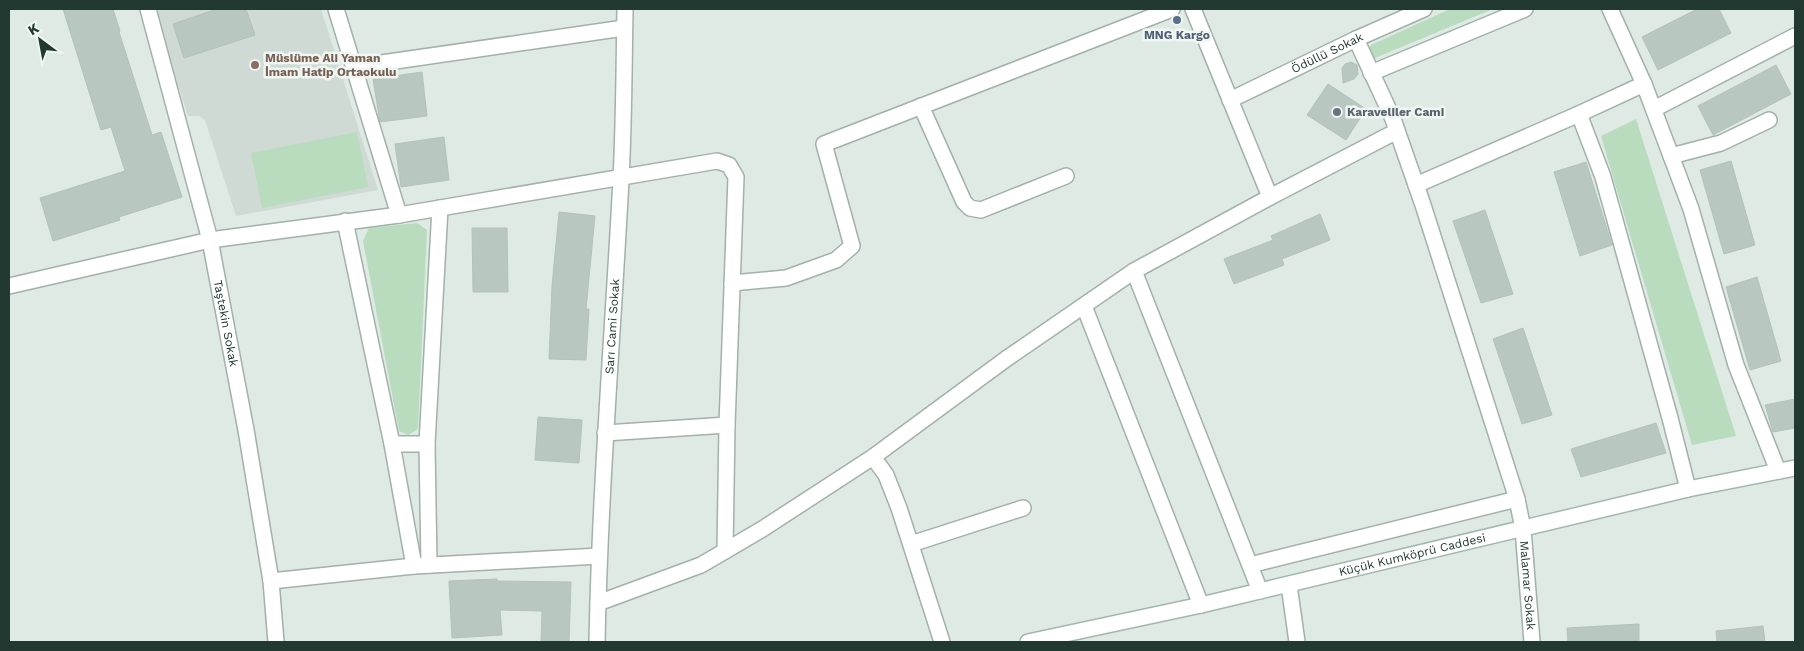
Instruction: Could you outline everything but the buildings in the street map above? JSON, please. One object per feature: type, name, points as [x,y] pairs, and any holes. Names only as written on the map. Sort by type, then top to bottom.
[{"type":"street","name":"Taştekin Sokak","points":[[148,9],[210,240],[246,430],[271,581],[276,642]]},
{"type":"street","points":[[336,9],[400,215]]},
{"type":"street","name":"Sarı Cami Sokak","points":[[598,642],[599,556],[605,433],[621,177],[625,9]]},
{"type":"street","points":[[732,283],[786,278],[836,260],[852,246],[824,144],[1172,9]]},
{"type":"street","points":[[1193,9],[1270,197]]},
{"type":"street","name":"Ödüllü Sokak","points":[[1230,100],[1356,39],[1424,9]]},
{"type":"street","points":[[1371,73],[1525,9]]},
{"type":"street","points":[[1610,9],[1644,84],[1691,209],[1736,365],[1778,472]]},
{"type":"street","points":[[354,67],[624,28]]},
{"type":"street","points":[[1654,109],[1795,36]]},
{"type":"street","name":"Malamar Sokak","points":[[1356,39],[1397,131],[1416,185],[1517,499],[1523,529],[1532,642]]},
{"type":"street","points":[[1416,185],[1644,84]]},
{"type":"street","points":[[921,106],[964,202],[970,208],[981,210],[1066,176]]},
{"type":"street","points":[[1578,114],[1603,177],[1688,489]]},
{"type":"street","points":[[1671,156],[1721,142],[1769,120]]},
{"type":"street","points":[[598,603],[701,565],[764,528],[873,456],[1006,358],[1134,271],[1397,131]]},
{"type":"street","points":[[9,286],[210,240],[400,215],[717,161],[729,165],[736,177],[727,425],[725,551]]},
{"type":"street","points":[[421,565],[440,208]]},
{"type":"street","points":[[345,221],[392,444],[421,565]]},
{"type":"street","points":[[1134,271],[1260,591]]},
{"type":"street","points":[[1084,306],[1201,605]]},
{"type":"street","points":[[605,433],[727,425]]},
{"type":"street","points":[[392,444],[427,444]]},
{"type":"street","points":[[873,456],[886,475],[911,544],[942,642]]},
{"type":"street","name":"Küçük Kumköprü Caddesi","points":[[1028,642],[1201,605],[1688,489],[1795,468]]},
{"type":"street","points":[[1250,565],[1517,499]]},
{"type":"street","points":[[911,544],[1023,508]]},
{"type":"street","points":[[271,581],[421,565],[599,556]]},
{"type":"street","points":[[1289,584],[1297,642]]},
{"type":"shaded area","name":"Müslüme Ali Yaman İmam Hatip Ortaokulu","points":[[158,9],[321,9],[378,190],[236,216],[205,120],[199,116],[188,116],[155,14]]},
{"type":"green space","points":[[1450,9],[1493,9],[1375,58],[1369,55],[1368,50],[1371,45]]},
{"type":"green space","points":[[1636,119],[1736,436],[1692,445],[1601,136]]},
{"type":"green space","points":[[357,132],[368,187],[262,208],[251,153]]},
{"type":"green space","points":[[417,223],[427,230],[418,429],[408,435],[399,431],[363,241],[369,228]]},
{"type":"place","name":"MNG Kargo","points":[[1177,20]]},
{"type":"place","name":"Müslüme Ali Yaman İmam Hatip Ortaokulu","points":[[255,65]]},
{"type":"place","name":"Karaveliler Cami","points":[[1337,112]]}]
